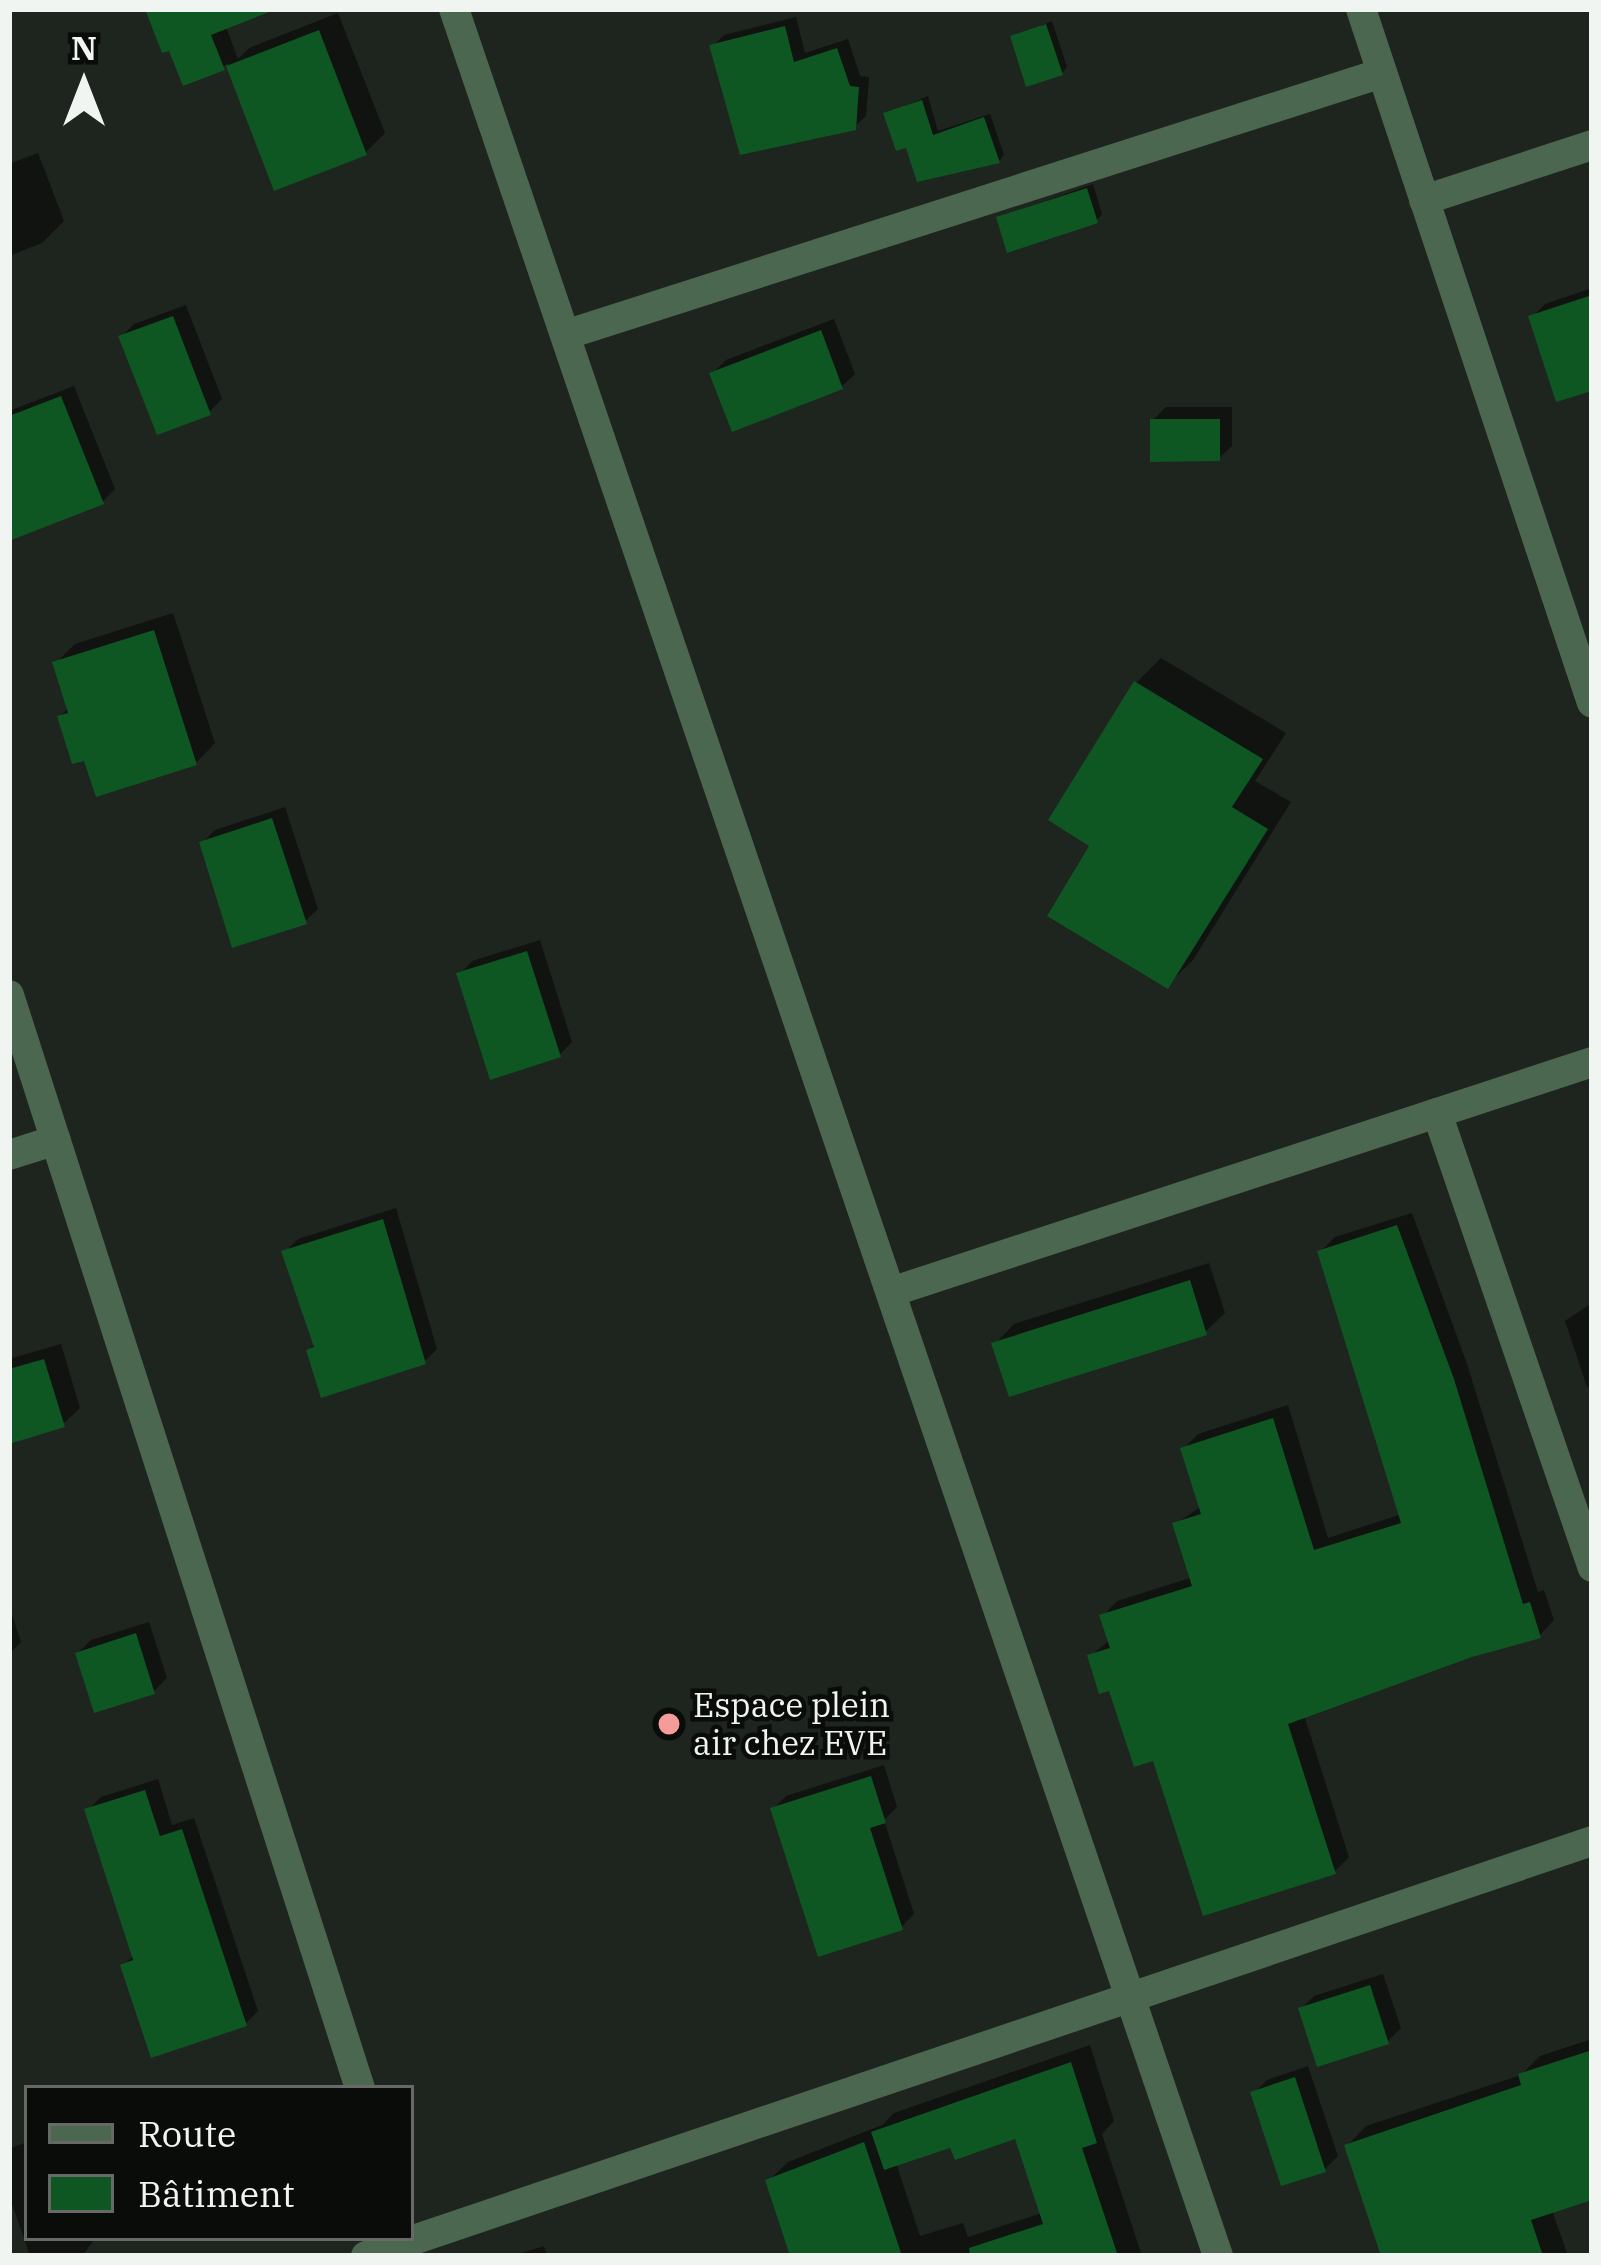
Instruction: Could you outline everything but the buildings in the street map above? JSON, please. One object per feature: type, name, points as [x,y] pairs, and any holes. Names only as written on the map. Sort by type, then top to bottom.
[{"type":"street","points":[[454,9],[1218,2256]]},
{"type":"street","points":[[1360,9],[1592,703]]},
{"type":"street","points":[[565,335],[1382,73]]},
{"type":"street","points":[[1424,200],[1592,145]]},
{"type":"street","points":[[9,994],[359,2085]]},
{"type":"street","points":[[891,1292],[1592,1062]]},
{"type":"street","points":[[1438,1113],[1592,1567]]},
{"type":"street","points":[[9,1155],[56,1140]]},
{"type":"street","points":[[414,2237],[1592,1841]]},
{"type":"street","points":[[366,2256],[403,2241]]},
{"type":"place","name":"Espace plein air chez EVE","points":[[669,1724]]}]
